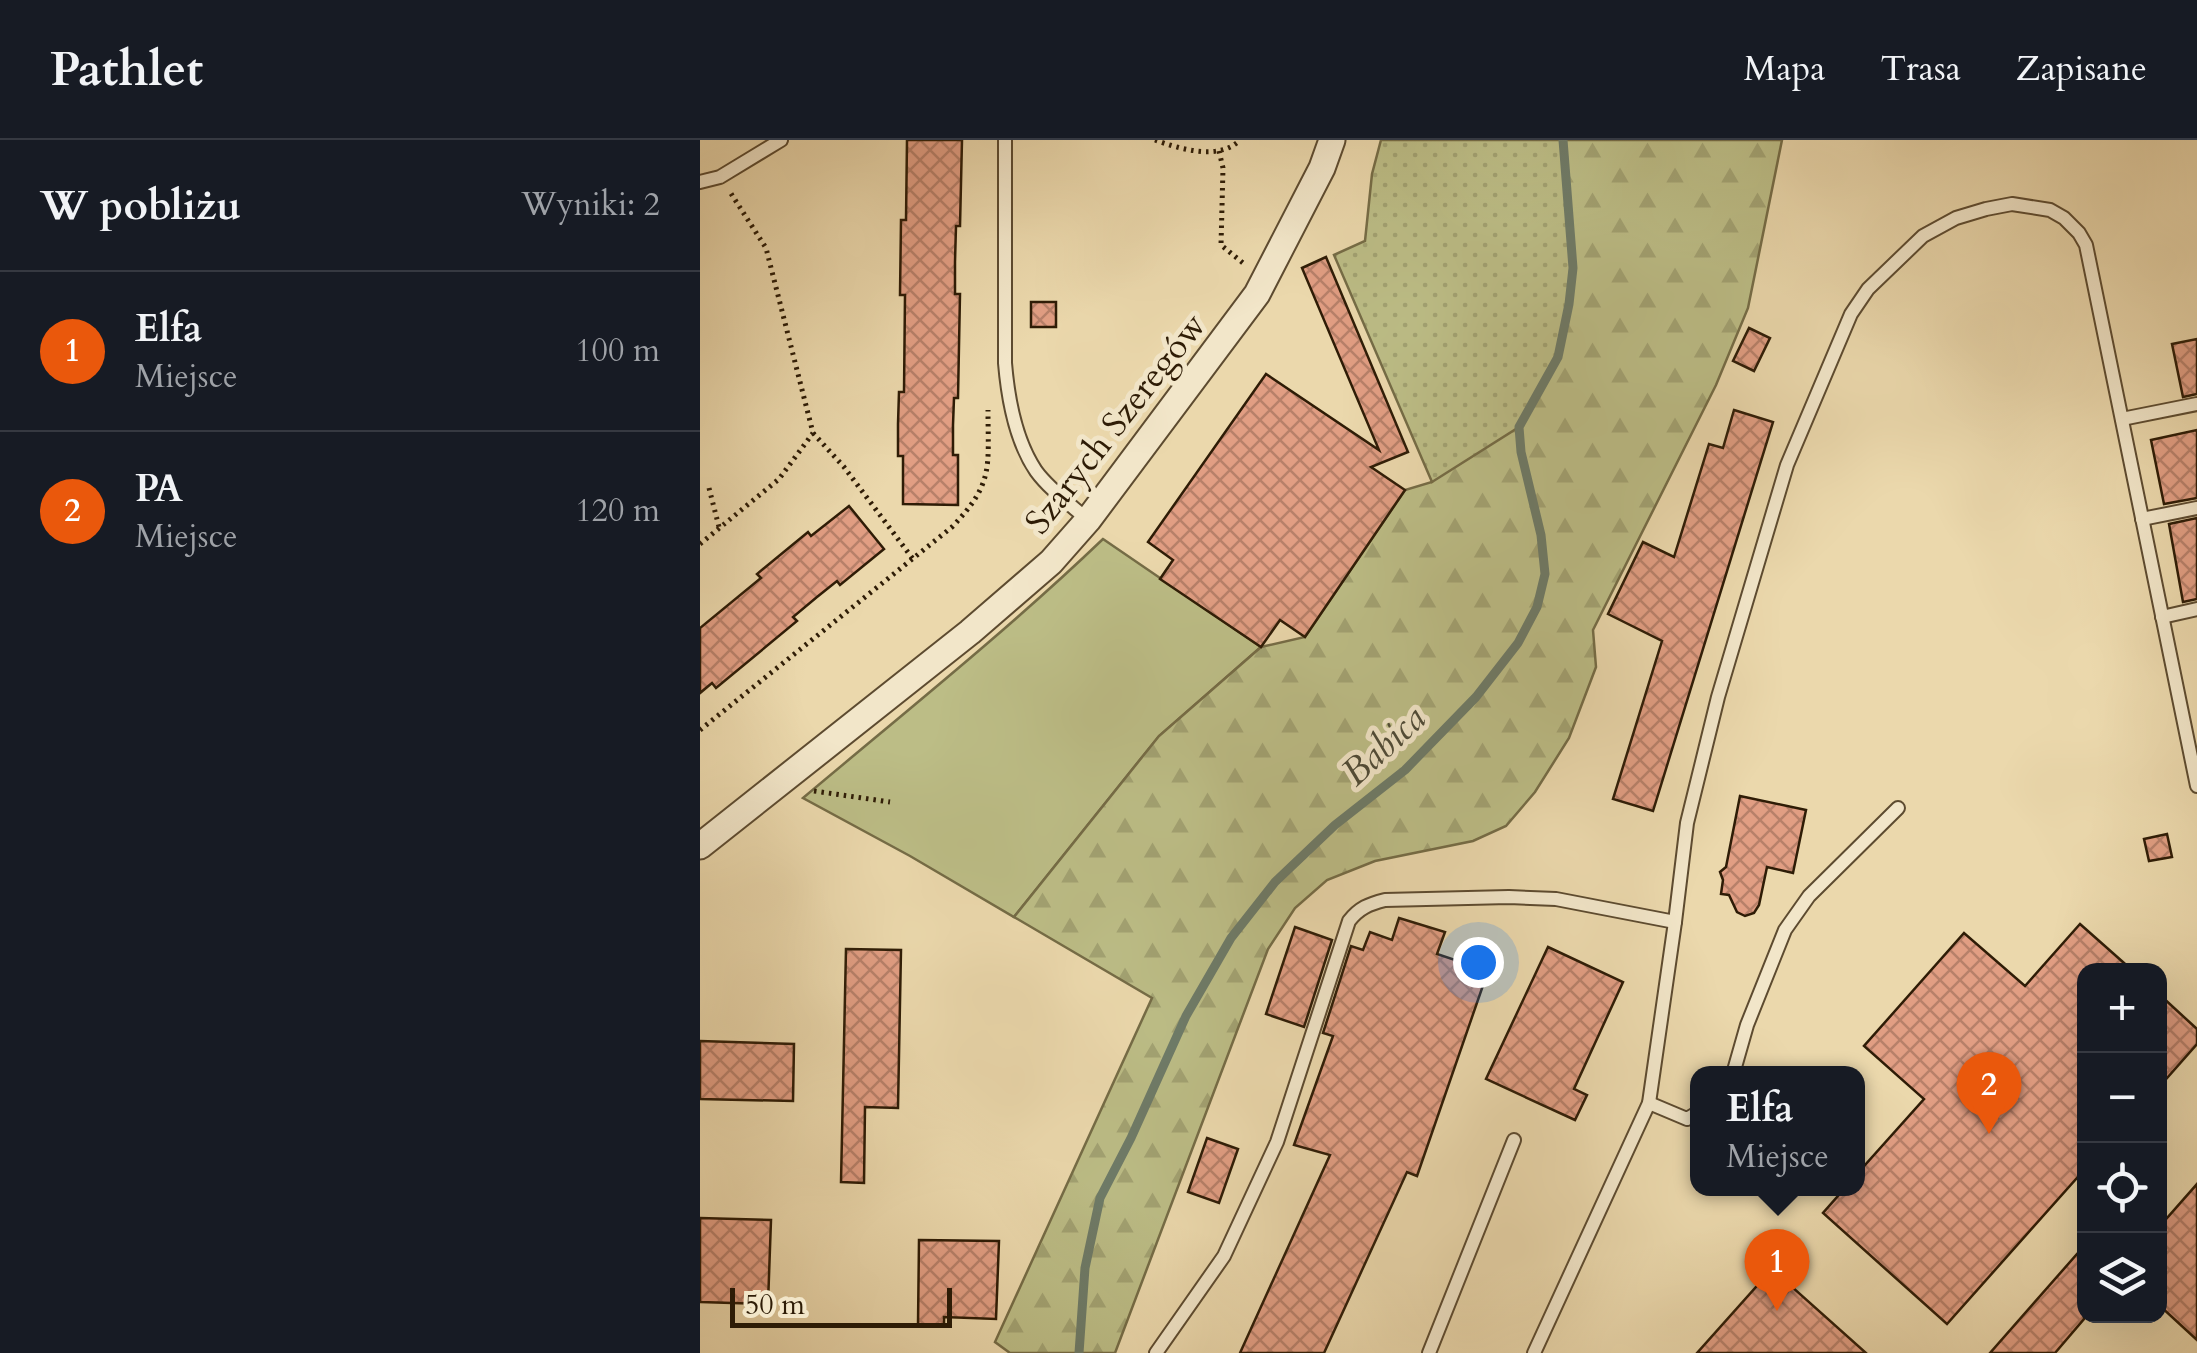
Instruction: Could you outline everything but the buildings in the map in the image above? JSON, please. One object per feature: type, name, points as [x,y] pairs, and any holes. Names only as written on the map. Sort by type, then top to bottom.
[{"type":"street","name":"Szarych Szeregów","points":[[700,846],[1052,562],[1088,520],[1257,294],[1322,168],[1332,140]]},
{"type":"lane","points":[[700,182],[720,177],[781,140]]},
{"type":"lane","points":[[1005,140],[1007,393],[1023,447],[1037,473],[1088,520]]},
{"type":"lane","points":[[1534,1353],[1648,1104],[1687,823],[1718,697],[1787,465],[1851,314],[1868,289],[1923,236],[1956,218],[2012,204],[2050,210],[2064,218],[2086,245],[2197,786]]},
{"type":"lane","points":[[2122,419],[2197,404]]},
{"type":"lane","points":[[2142,519],[2197,508]]},
{"type":"lane","points":[[2162,616],[2197,609]]},
{"type":"lane","points":[[2182,714],[2197,711]]},
{"type":"lane","points":[[1735,1066],[1747,1025],[1785,930],[1809,896],[1898,808]]},
{"type":"lane","points":[[1156,1353],[1224,1256],[1277,1142],[1349,921],[1357,910],[1385,900],[1509,896],[1556,899],[1676,922]]},
{"type":"lane","points":[[1648,1104],[1690,1117]]},
{"type":"lane","points":[[1429,1353],[1514,1140]]},
{"type":"path","points":[[1154,140],[1192,150],[1219,151],[1240,140]]},
{"type":"path","points":[[1219,151],[1223,168],[1222,245],[1245,265]]},
{"type":"path","points":[[720,177],[766,248],[814,433],[912,558]]},
{"type":"path","points":[[700,730],[952,527],[984,484],[988,409]]},
{"type":"path","points":[[700,544],[779,479],[814,433]]},
{"type":"path","points":[[709,488],[719,527]]},
{"type":"path","points":[[769,791],[800,790],[890,802]]},
{"type":"green space","points":[[1381,140],[1563,140],[1573,268],[1558,357],[1519,427],[1432,482],[1334,255],[1365,241],[1372,174]]},
{"type":"green space","points":[[1563,140],[1782,140],[1748,308],[1716,385],[1593,630],[1596,667],[1569,738],[1535,792],[1506,826],[1473,841],[1375,861],[1327,880],[1295,908],[1268,949],[1115,1353],[1010,1353],[995,1342],[1152,998],[1014,917],[1159,736],[1261,647],[1305,637],[1405,490],[1432,482],[1569,304],[1573,268]]},
{"type":"green space","points":[[1103,539],[1261,647],[1159,736],[1014,917],[803,798],[993,639]]},
{"type":"waterway","name":"Babica","points":[[1079,1353],[1085,1268],[1100,1198],[1186,1016],[1231,938],[1275,882],[1335,825],[1405,770],[1476,697],[1518,643],[1537,607],[1545,574],[1519,427],[1558,357],[1569,304],[1573,268],[1563,140]]},
{"type":"place","name":"PA","points":[[1989,1134]]},
{"type":"place","name":"Elfa","points":[[1777,1311]]}]
